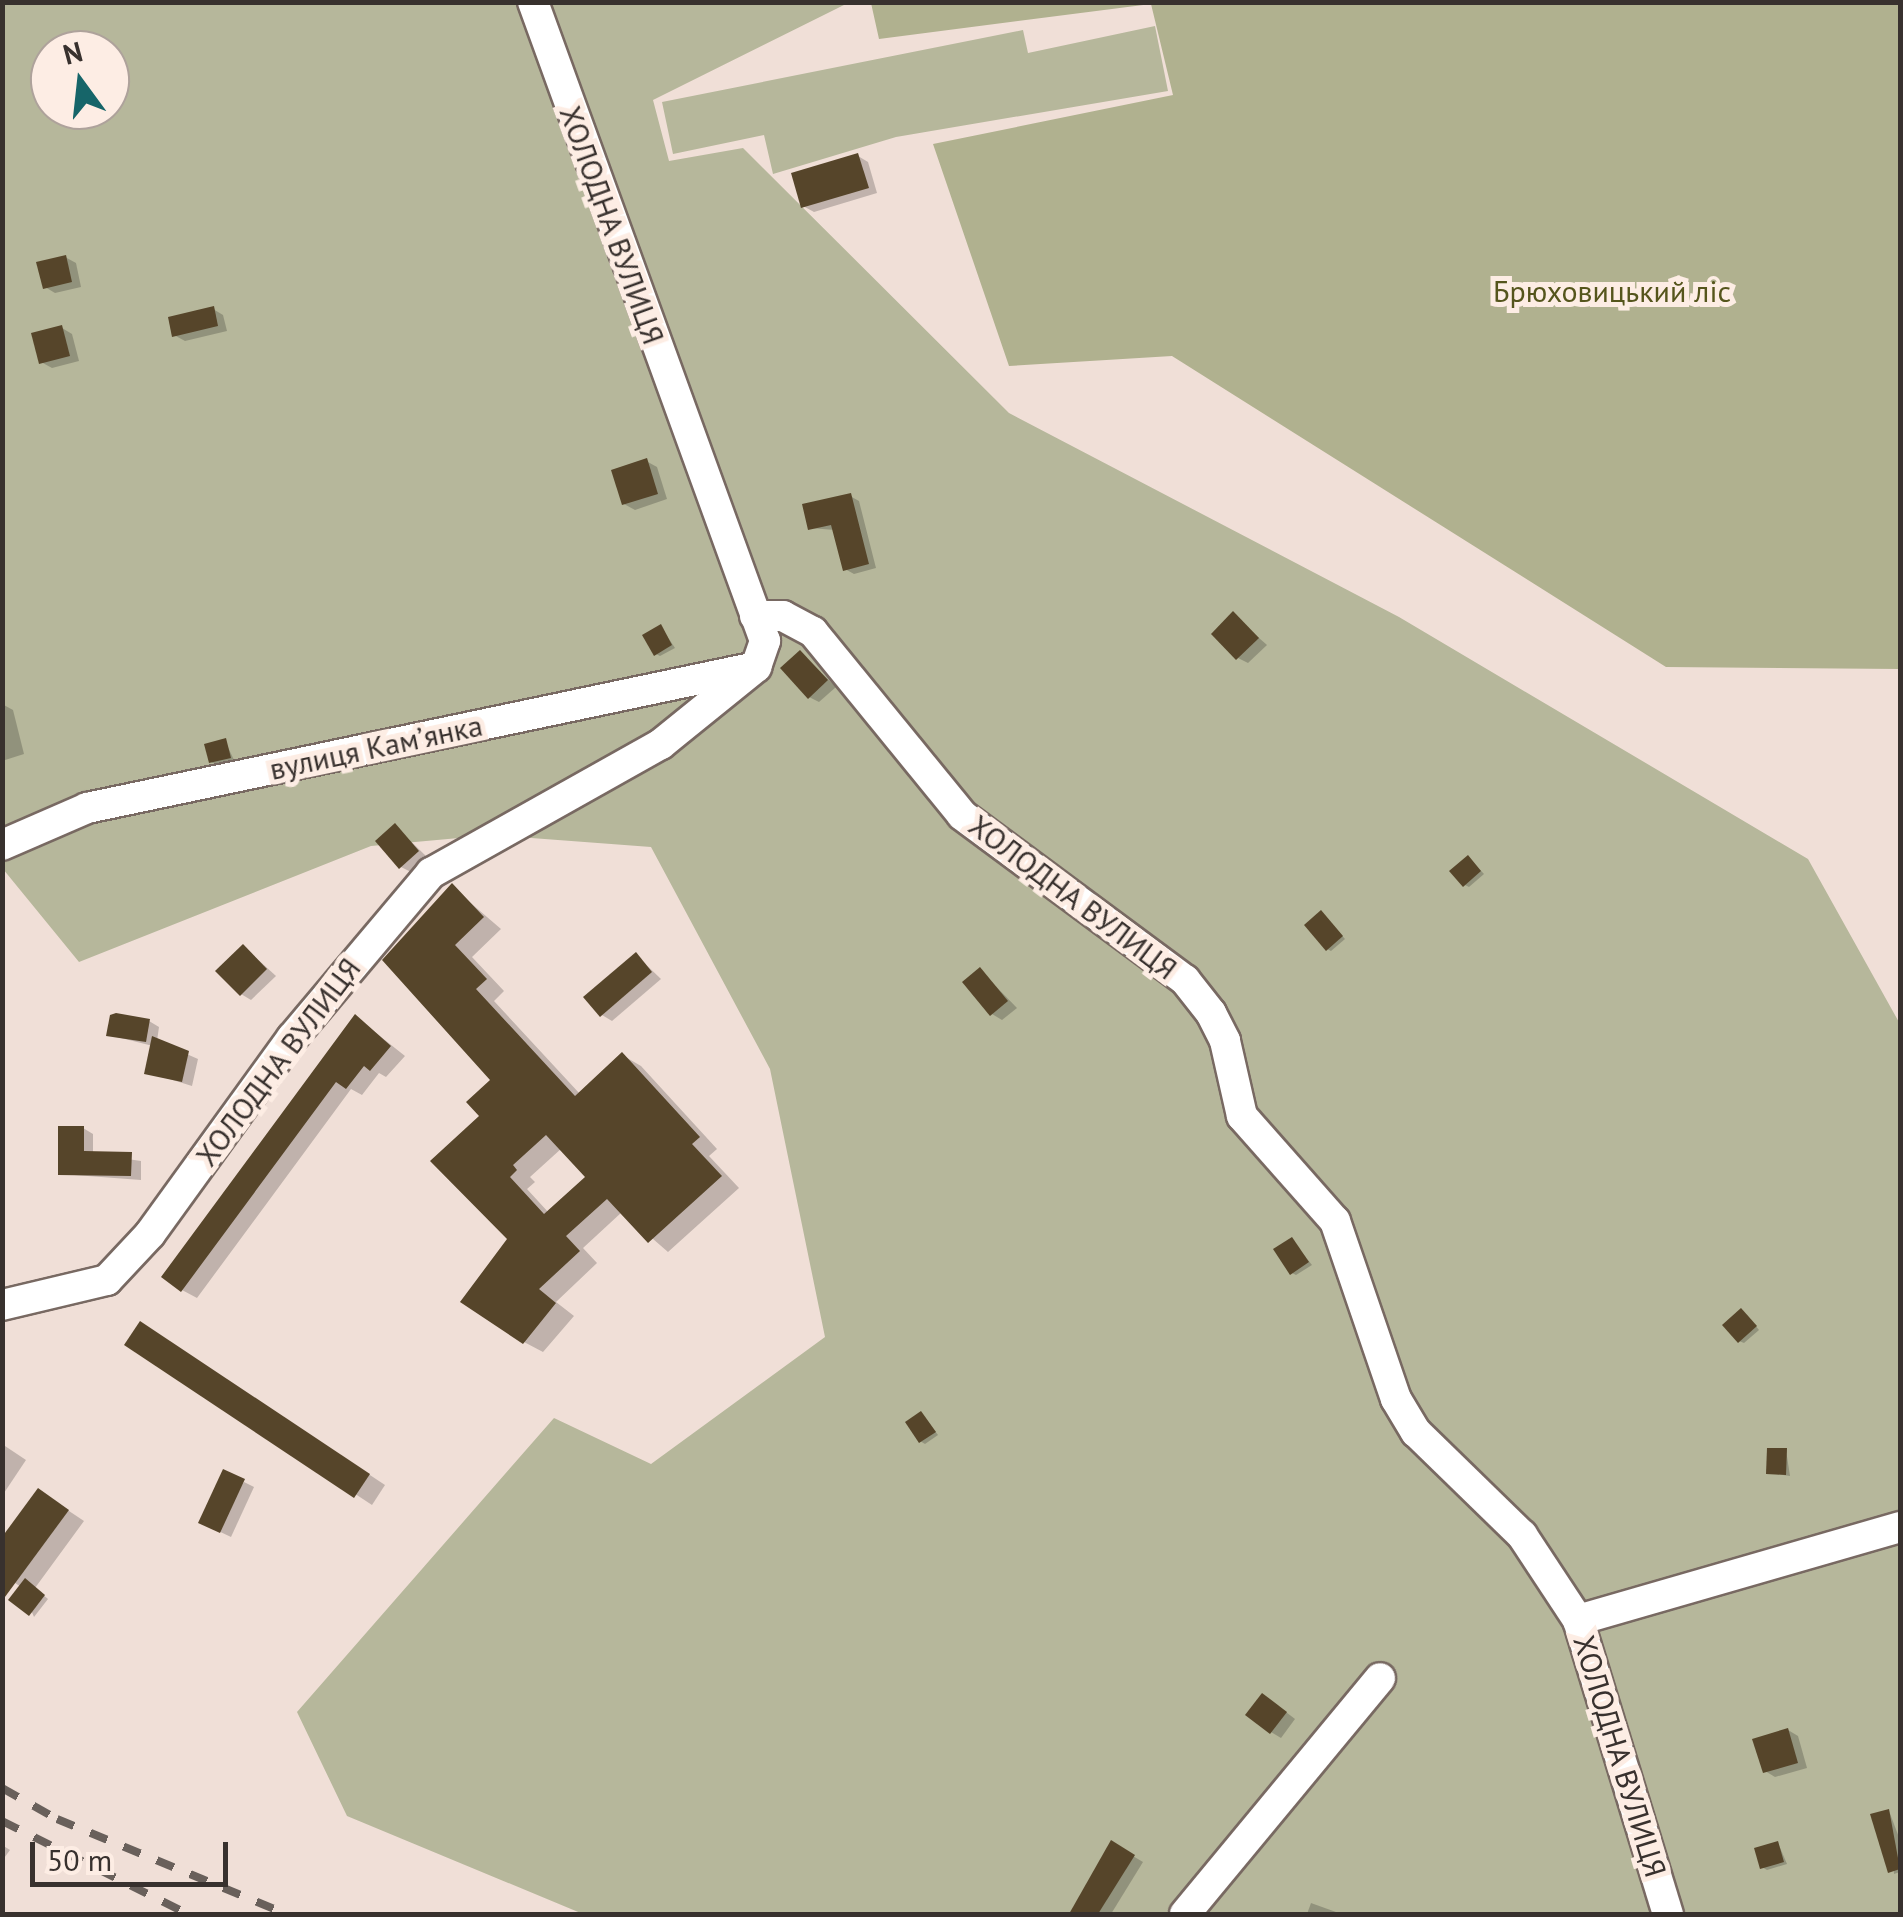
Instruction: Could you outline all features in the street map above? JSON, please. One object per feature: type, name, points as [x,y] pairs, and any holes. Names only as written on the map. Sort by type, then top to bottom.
[{"type":"street","name":"ХОЛОДНА ВУЛИЦЯ","points":[[2,1306],[106,1280],[150,1234],[292,1038],[431,872],[661,744],[756,667],[765,642],[533,2]]},
{"type":"street","name":"ХОЛОДНА ВУЛИЦЯ","points":[[755,616],[783,616],[814,632],[962,815],[1185,980],[1221,1027],[1242,1116],[1335,1221],[1396,1399],[1416,1432],[1522,1535],[1578,1620],[1668,1914]]},
{"type":"street","name":"вулиця Камʼянка","points":[[2,845],[86,808],[756,667]]},
{"type":"street","points":[[1578,1620],[1900,1526]]},
{"type":"street","points":[[1185,1914],[1380,1678]]},
{"type":"green space","points":[[2,3],[848,3],[653,100],[669,161],[743,148],[1009,413],[1399,617],[1808,859],[1900,1024],[1900,1914],[583,1914],[347,1816],[297,1712],[554,1418],[651,1464],[825,1337],[770,1069],[651,847],[492,835],[371,846],[79,962],[3,869]]},
{"type":"green space","name":"Брюховицький ліс","points":[[871,3],[1900,3],[1900,669],[1666,667],[1172,356],[1009,366],[933,144],[1173,95],[1151,4],[879,39]]},
{"type":"green space","points":[[1155,26],[1168,91],[896,137],[773,174],[764,135],[673,154],[662,102],[1023,30],[1028,53]]},
{"type":"building","points":[[858,153],[869,188],[801,208],[791,173]]},
{"type":"building","points":[[66,255],[72,282],[43,289],[36,262]]},
{"type":"building","points":[[214,306],[218,326],[172,337],[168,317]]},
{"type":"building","points":[[62,325],[70,356],[39,364],[31,333]]},
{"type":"building","points":[[647,458],[658,494],[622,505],[611,470]]},
{"type":"building","points":[[851,493],[869,564],[843,571],[831,525],[808,530],[802,504]]},
{"type":"building","points":[[1233,611],[1259,638],[1236,660],[1211,634]]},
{"type":"building","points":[[661,624],[672,645],[654,656],[642,635]]},
{"type":"building","points":[[800,650],[828,680],[808,699],[780,668]]},
{"type":"building","points":[[226,738],[231,758],[209,763],[204,744]]},
{"type":"building","points":[[395,823],[419,851],[399,869],[375,841]]},
{"type":"building","points":[[1468,855],[1481,871],[1463,887],[1449,871]]},
{"type":"building","points":[[452,883],[484,917],[455,945],[487,979],[476,989],[575,1096],[622,1052],[700,1137],[692,1144],[722,1176],[648,1243],[607,1199],[566,1236],[580,1251],[539,1289],[556,1303],[523,1344],[460,1302],[507,1239],[430,1161],[479,1116],[466,1102],[490,1080],[382,960]],"holes":[[[546,1135],[585,1177],[544,1214],[510,1177],[517,1170],[513,1165]]]},
{"type":"building","points":[[1321,910],[1343,936],[1326,951],[1304,925]]},
{"type":"building","points":[[243,944],[267,969],[240,996],[215,971]]},
{"type":"building","points":[[636,952],[652,972],[600,1017],[583,997]]},
{"type":"building","points":[[980,967],[1008,1001],[990,1016],[962,982]]},
{"type":"building","points":[[355,1014],[391,1046],[370,1071],[364,1066],[346,1089],[336,1082],[181,1292],[161,1277]]},
{"type":"building","points":[[110,1015],[150,1019],[146,1042],[106,1036]]},
{"type":"building","points":[[152,1036],[189,1051],[182,1082],[144,1074]]},
{"type":"building","points":[[58,1126],[84,1126],[84,1151],[132,1152],[131,1176],[58,1175]]},
{"type":"building","points":[[1292,1237],[1309,1262],[1290,1275],[1273,1249]]},
{"type":"building","points":[[1741,1308],[1757,1326],[1738,1343],[1722,1325]]},
{"type":"building","points":[[140,1321],[370,1474],[354,1498],[124,1345]]},
{"type":"building","points":[[921,1411],[936,1432],[919,1443],[905,1422]]},
{"type":"building","points":[[1767,1448],[1787,1448],[1786,1475],[1766,1474]]},
{"type":"building","points":[[223,1469],[245,1479],[220,1533],[198,1523]]},
{"type":"building","points":[[38,1488],[69,1510],[2,1601],[2,1537]]},
{"type":"building","points":[[25,1578],[45,1595],[29,1616],[8,1600]]},
{"type":"building","points":[[1262,1693],[1287,1712],[1270,1734],[1245,1715]]},
{"type":"building","points":[[1788,1728],[1798,1763],[1763,1773],[1752,1739]]},
{"type":"building","points":[[1889,1809],[1900,1869],[1888,1873],[1870,1814]]},
{"type":"building","points":[[1111,1840],[1135,1855],[1098,1914],[1069,1914]]},
{"type":"building","points":[[1778,1841],[1784,1862],[1760,1869],[1754,1848]]},
{"type":"railway","points":[[2,1788],[57,1819],[286,1914]]},
{"type":"railway","points":[[2,1821],[188,1914]]}]
